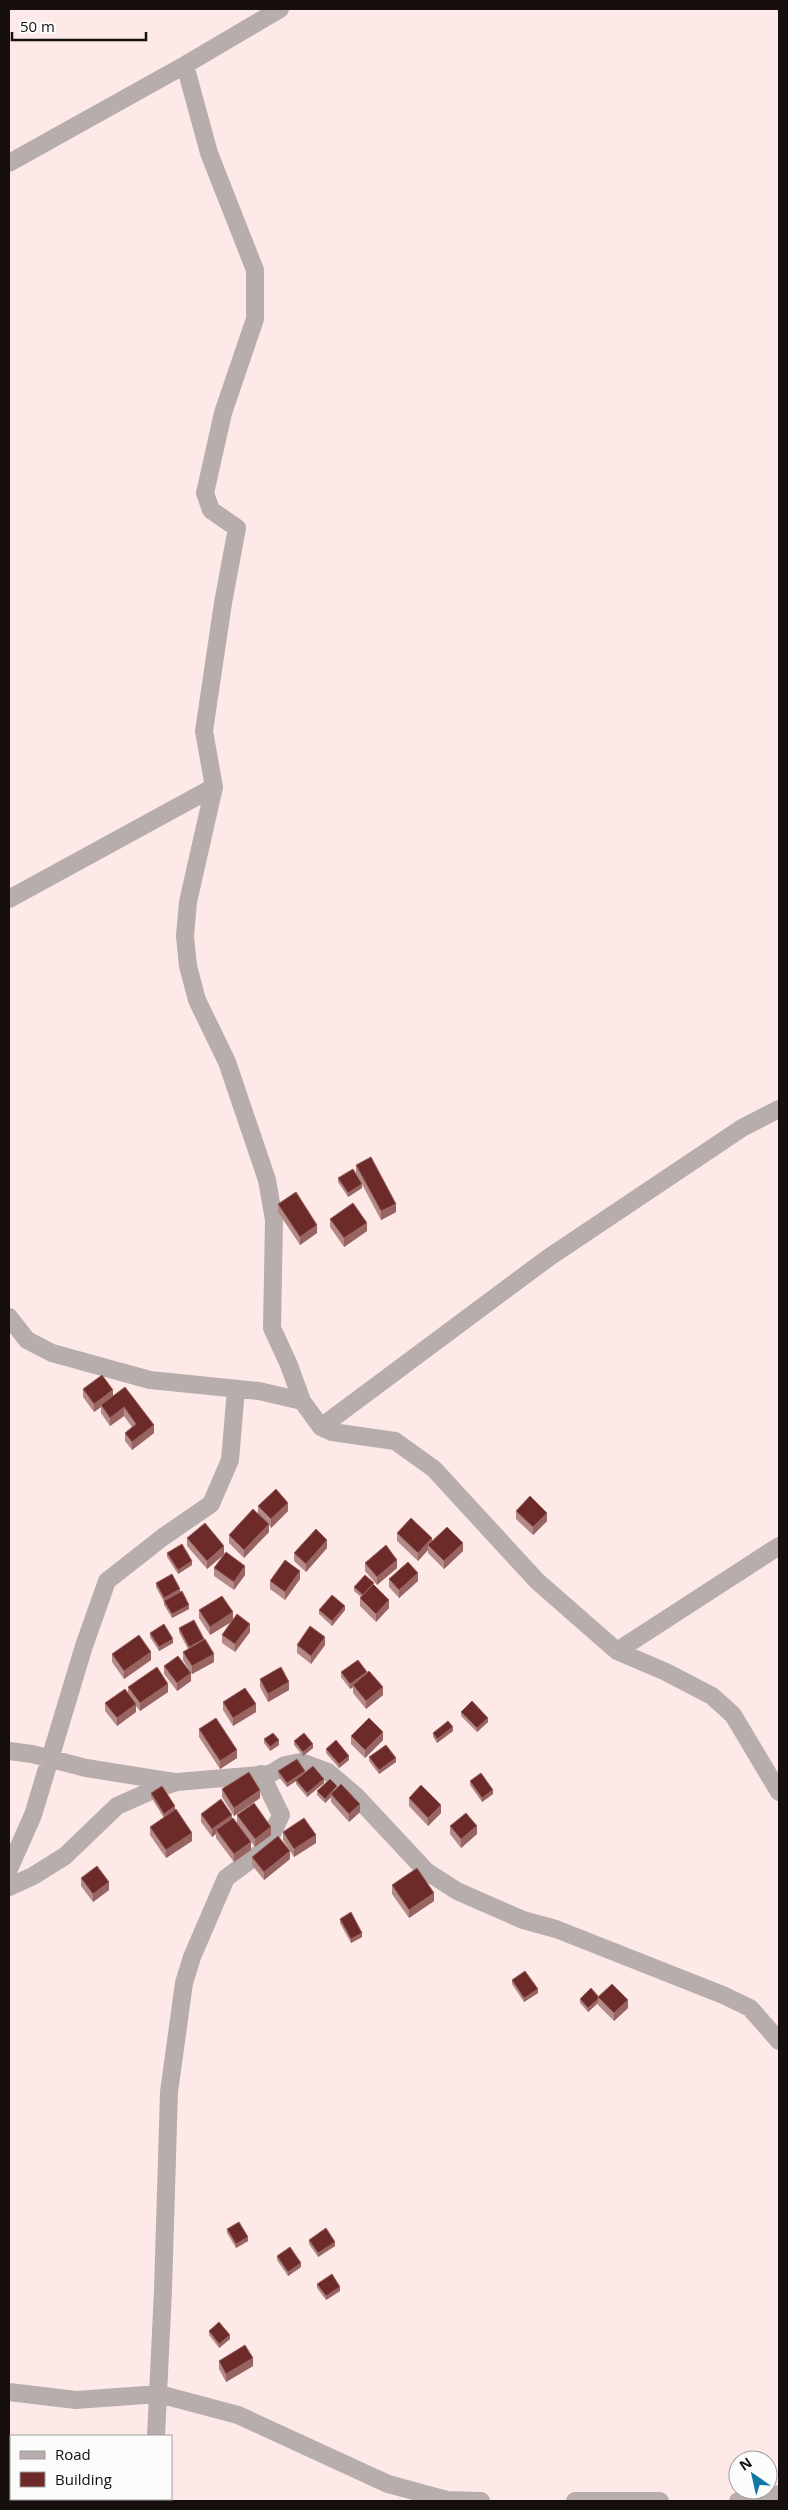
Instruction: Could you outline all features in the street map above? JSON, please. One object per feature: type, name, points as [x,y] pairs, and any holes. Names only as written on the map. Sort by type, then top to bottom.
[{"type":"street","points":[[9,162],[185,65],[272,11]]},
{"type":"street","points":[[185,65],[209,154],[255,270],[255,319],[223,413],[205,493],[211,510],[237,528],[223,604],[204,731],[214,787],[188,902],[185,936],[188,966],[197,1000],[227,1062],[267,1180],[274,1220],[272,1328],[290,1365],[302,1401],[321,1427],[332,1432],[395,1440],[434,1469],[537,1581],[617,1651],[666,1672],[712,1696],[733,1715],[779,1792]]},
{"type":"street","points":[[9,899],[214,787]]},
{"type":"street","points":[[321,1427],[548,1258],[742,1128],[779,1109]]},
{"type":"street","points":[[9,1317],[27,1340],[52,1353],[150,1380],[259,1391],[302,1401]]},
{"type":"street","points":[[9,1869],[33,1815],[84,1646],[107,1581],[211,1504],[230,1460],[236,1388]]},
{"type":"street","points":[[617,1651],[779,1546]]},
{"type":"street","points":[[9,1751],[50,1758],[86,1768],[177,1782]]},
{"type":"street","points":[[9,1887],[33,1876],[65,1856],[117,1806],[153,1790],[177,1782],[270,1774],[284,1765],[301,1762],[328,1772],[355,1795],[426,1871],[457,1891],[523,1920],[556,1930],[723,1995],[750,2008],[779,2041]]},
{"type":"street","points":[[156,2435],[169,2092],[180,2006],[192,1957],[226,1878],[265,1849],[281,1815],[261,1774]]},
{"type":"street","points":[[9,2392],[76,2400],[159,2394],[238,2415],[388,2484],[447,2500],[481,2501]]},
{"type":"street","points":[[738,2501],[779,2494]]},
{"type":"street","points":[[575,2501],[660,2501]]},
{"type":"building","points":[[371,1157],[396,1204],[381,1211],[356,1165]]},
{"type":"building","points":[[353,1169],[362,1184],[348,1193],[338,1178]]},
{"type":"building","points":[[296,1192],[317,1225],[300,1237],[278,1204]]},
{"type":"building","points":[[353,1203],[367,1223],[344,1238],[330,1219]]},
{"type":"building","points":[[102,1375],[113,1390],[94,1404],[83,1389]]},
{"type":"building","points":[[125,1387],[154,1425],[132,1442],[125,1433],[136,1424],[124,1407],[110,1418],[101,1405]]},
{"type":"building","points":[[276,1489],[288,1503],[271,1519],[258,1506]]},
{"type":"building","points":[[530,1496],[547,1513],[533,1527],[516,1511]]},
{"type":"building","points":[[253,1509],[269,1524],[244,1550],[229,1535]]},
{"type":"building","points":[[411,1518],[432,1538],[418,1553],[397,1533]]},
{"type":"building","points":[[205,1523],[224,1546],[207,1561],[187,1538]]},
{"type":"building","points":[[447,1527],[463,1543],[444,1561],[428,1545]]},
{"type":"building","points":[[316,1529],[327,1540],[306,1564],[294,1553]]},
{"type":"building","points":[[182,1544],[192,1561],[178,1570],[167,1553]]},
{"type":"building","points":[[386,1545],[397,1560],[377,1577],[365,1563]]},
{"type":"building","points":[[226,1552],[245,1566],[234,1582],[214,1568]]},
{"type":"building","points":[[285,1560],[300,1571],[285,1592],[270,1581]]},
{"type":"building","points":[[408,1562],[418,1573],[399,1590],[389,1579]]},
{"type":"building","points":[[172,1574],[180,1589],[164,1598],[156,1583]]},
{"type":"building","points":[[365,1575],[374,1583],[363,1595],[354,1587]]},
{"type":"building","points":[[373,1584],[389,1600],[376,1614],[360,1598]]},
{"type":"building","points":[[182,1591],[189,1605],[172,1614],[164,1601]]},
{"type":"building","points":[[332,1595],[345,1606],[332,1621],[319,1610]]},
{"type":"building","points":[[222,1596],[233,1612],[210,1627],[199,1610]]},
{"type":"building","points":[[237,1614],[250,1624],[235,1644],[222,1635]]},
{"type":"building","points":[[194,1620],[204,1639],[189,1647],[179,1628]]},
{"type":"building","points":[[164,1624],[173,1639],[159,1647],[150,1633]]},
{"type":"building","points":[[310,1626],[325,1637],[311,1656],[297,1645]]},
{"type":"building","points":[[139,1635],[151,1652],[124,1671],[112,1654]]},
{"type":"building","points":[[205,1639],[214,1654],[192,1666],[183,1652]]},
{"type":"building","points":[[178,1656],[191,1673],[177,1683],[164,1666]]},
{"type":"building","points":[[358,1660],[367,1672],[350,1684],[341,1672]]},
{"type":"building","points":[[157,1667],[168,1684],[140,1703],[128,1687]]},
{"type":"building","points":[[281,1667],[289,1682],[268,1694],[260,1679]]},
{"type":"building","points":[[369,1671],[383,1687],[366,1701],[353,1685]]},
{"type":"building","points":[[245,1688],[256,1704],[233,1718],[223,1702]]},
{"type":"building","points":[[125,1689],[136,1704],[117,1718],[105,1703]]},
{"type":"building","points":[[472,1701],[488,1718],[477,1728],[461,1712]]},
{"type":"building","points":[[216,1718],[237,1750],[220,1761],[199,1729]]},
{"type":"building","points":[[369,1718],[383,1732],[365,1750],[351,1736]]},
{"type":"building","points":[[448,1721],[453,1727],[437,1739],[433,1733]]},
{"type":"building","points":[[273,1733],[279,1740],[270,1747],[264,1739]]},
{"type":"building","points":[[304,1733],[313,1744],[303,1752],[294,1741]]},
{"type":"building","points":[[336,1740],[349,1756],[339,1764],[326,1749]]},
{"type":"building","points":[[386,1745],[396,1758],[379,1770],[369,1757]]},
{"type":"building","points":[[297,1759],[305,1771],[287,1783],[278,1771]]},
{"type":"building","points":[[313,1766],[324,1779],[307,1793],[296,1780]]},
{"type":"building","points":[[249,1772],[260,1790],[234,1808],[222,1789]]},
{"type":"building","points":[[481,1773],[493,1790],[482,1798],[470,1781]]},
{"type":"building","points":[[330,1779],[337,1786],[325,1799],[317,1791]]},
{"type":"building","points":[[341,1784],[360,1804],[349,1814],[331,1794]]},
{"type":"building","points":[[421,1785],[441,1805],[428,1818],[409,1798]]},
{"type":"building","points":[[162,1786],[175,1806],[164,1814],[151,1793]]},
{"type":"building","points":[[221,1799],[232,1815],[212,1829],[201,1814]]},
{"type":"building","points":[[254,1803],[271,1827],[255,1839],[237,1815]]},
{"type":"building","points":[[176,1809],[192,1833],[166,1850],[150,1827]]},
{"type":"building","points":[[466,1813],[477,1826],[461,1839],[450,1826]]},
{"type":"building","points":[[233,1818],[251,1842],[234,1854],[216,1830]]},
{"type":"building","points":[[304,1818],[316,1835],[294,1849],[283,1832]]},
{"type":"building","points":[[278,1836],[290,1851],[264,1872],[252,1857]]},
{"type":"building","points":[[97,1866],[109,1882],[93,1894],[81,1878]]},
{"type":"building","points":[[417,1868],[434,1893],[409,1910],[392,1885]]},
{"type":"building","points":[[351,1912],[362,1933],[351,1939],[340,1919]]},
{"type":"building","points":[[525,1971],[538,1989],[524,1998],[512,1980]]},
{"type":"building","points":[[612,1984],[628,2000],[614,2013],[598,1997]]},
{"type":"building","points":[[591,1988],[598,1996],[598,1999],[588,2008],[580,1999]]},
{"type":"building","points":[[239,2222],[248,2237],[236,2244],[227,2229]]},
{"type":"building","points":[[326,2228],[335,2242],[318,2253],[309,2240]]},
{"type":"building","points":[[290,2247],[301,2263],[288,2272],[277,2256]]},
{"type":"building","points":[[332,2274],[340,2287],[326,2296],[317,2284]]},
{"type":"building","points":[[219,2322],[230,2335],[219,2344],[209,2331]]},
{"type":"building","points":[[245,2345],[253,2358],[226,2374],[219,2361]]}]
